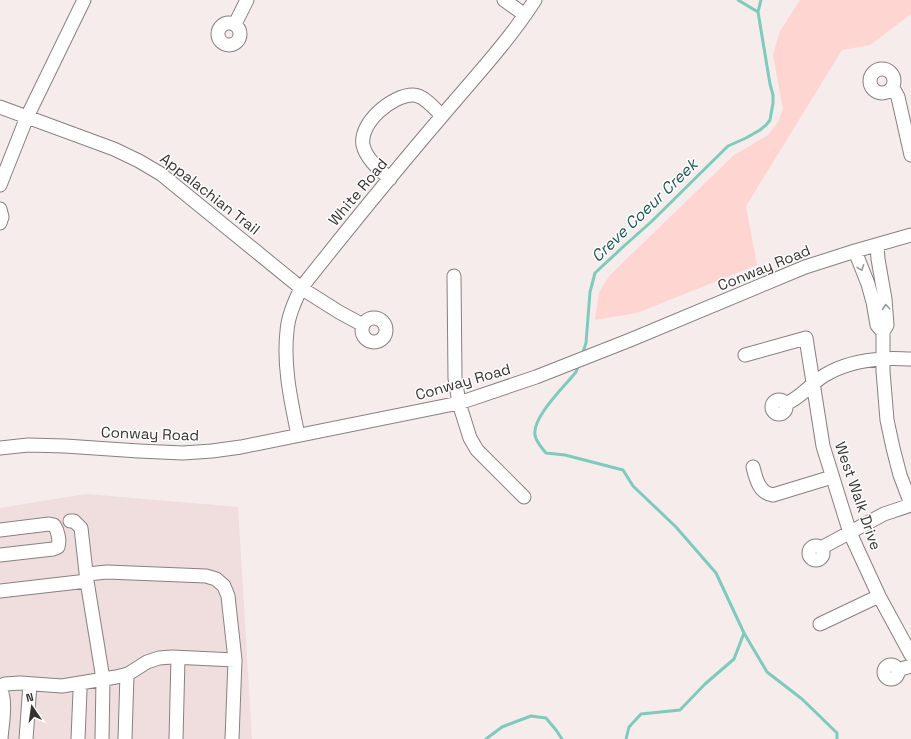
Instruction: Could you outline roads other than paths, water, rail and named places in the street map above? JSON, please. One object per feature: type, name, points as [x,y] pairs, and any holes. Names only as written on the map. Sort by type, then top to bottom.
[{"type":"street","points":[[0,185],[27,117],[84,0]]},
{"type":"street","points":[[235,24],[247,0]]},
{"type":"street","points":[[504,0],[525,15]]},
{"type":"street","name":"White Road","points":[[298,435],[288,382],[286,352],[287,330],[293,307],[301,288],[390,178],[476,77],[535,0]]},
{"type":"street","points":[[893,88],[898,97],[911,155]]},
{"type":"street","points":[[390,178],[376,167],[364,146],[366,128],[376,114],[398,98],[414,94],[427,100],[442,116]]},
{"type":"street","name":"Appalachian Trail","points":[[0,107],[114,148],[161,174],[301,288],[363,325]]},
{"type":"street","points":[[0,209],[2,217],[0,222]]},
{"type":"street","name":"Conway Road","points":[[0,448],[28,445],[139,451],[212,451],[241,447],[459,403],[536,376],[630,340],[805,267],[911,235]]},
{"type":"street","points":[[821,548],[884,514],[911,505],[900,475],[887,420],[883,359],[883,332],[888,324],[877,245]]},
{"type":"street","points":[[855,251],[868,284],[877,325],[883,332]]},
{"type":"street","points":[[454,276],[456,378],[459,403],[470,438],[477,450],[524,497]]},
{"type":"street","name":"West Walk Drive","points":[[745,356],[806,338],[820,434],[850,533],[879,596],[911,655]]},
{"type":"street","points":[[785,404],[794,400],[812,384],[824,376],[839,368],[855,363],[883,359],[911,359]]},
{"type":"street","points":[[753,467],[760,487],[764,492],[773,495],[832,477]]},
{"type":"street","points":[[70,521],[74,521],[81,528],[103,680],[102,739]]},
{"type":"street","points":[[0,530],[54,524],[57,529],[59,544],[58,547],[53,549],[0,555]]},
{"type":"street","points":[[0,591],[87,577],[107,572],[206,576],[216,579],[224,586],[228,596],[235,660],[232,739]]},
{"type":"street","points":[[820,624],[879,596]]},
{"type":"street","points":[[1,739],[4,707],[3,694],[0,687],[5,684],[62,686],[103,680],[127,674],[147,662],[159,658],[235,660]]},
{"type":"street","points":[[176,739],[178,658]]},
{"type":"street","points":[[898,670],[911,666]]},
{"type":"street","points":[[125,739],[127,674]]},
{"type":"street","points":[[26,739],[30,684]]},
{"type":"street","points":[[78,684],[80,691],[78,739]]},
{"type":"waterway","points":[[738,0],[758,12]]},
{"type":"waterway","name":"Creve Coeur Creek","points":[[582,355],[586,343],[590,292],[595,273],[651,222],[728,146],[760,130],[770,120],[773,95],[758,12],[761,0]]},
{"type":"waterway","name":"Creve Coeur Creek","points":[[579,364],[576,372],[550,402],[539,420],[535,428],[535,435],[538,442],[546,453],[565,455],[623,470],[633,486],[676,527],[716,573],[744,633],[734,659],[705,684],[680,710],[641,714],[629,727],[626,739]]},
{"type":"waterway","points":[[744,633],[767,672],[802,699],[837,733],[837,739]]},
{"type":"waterway","name":"Creve Coeur Creek","points":[[486,739],[502,727],[531,716],[546,718],[562,739]]}]
